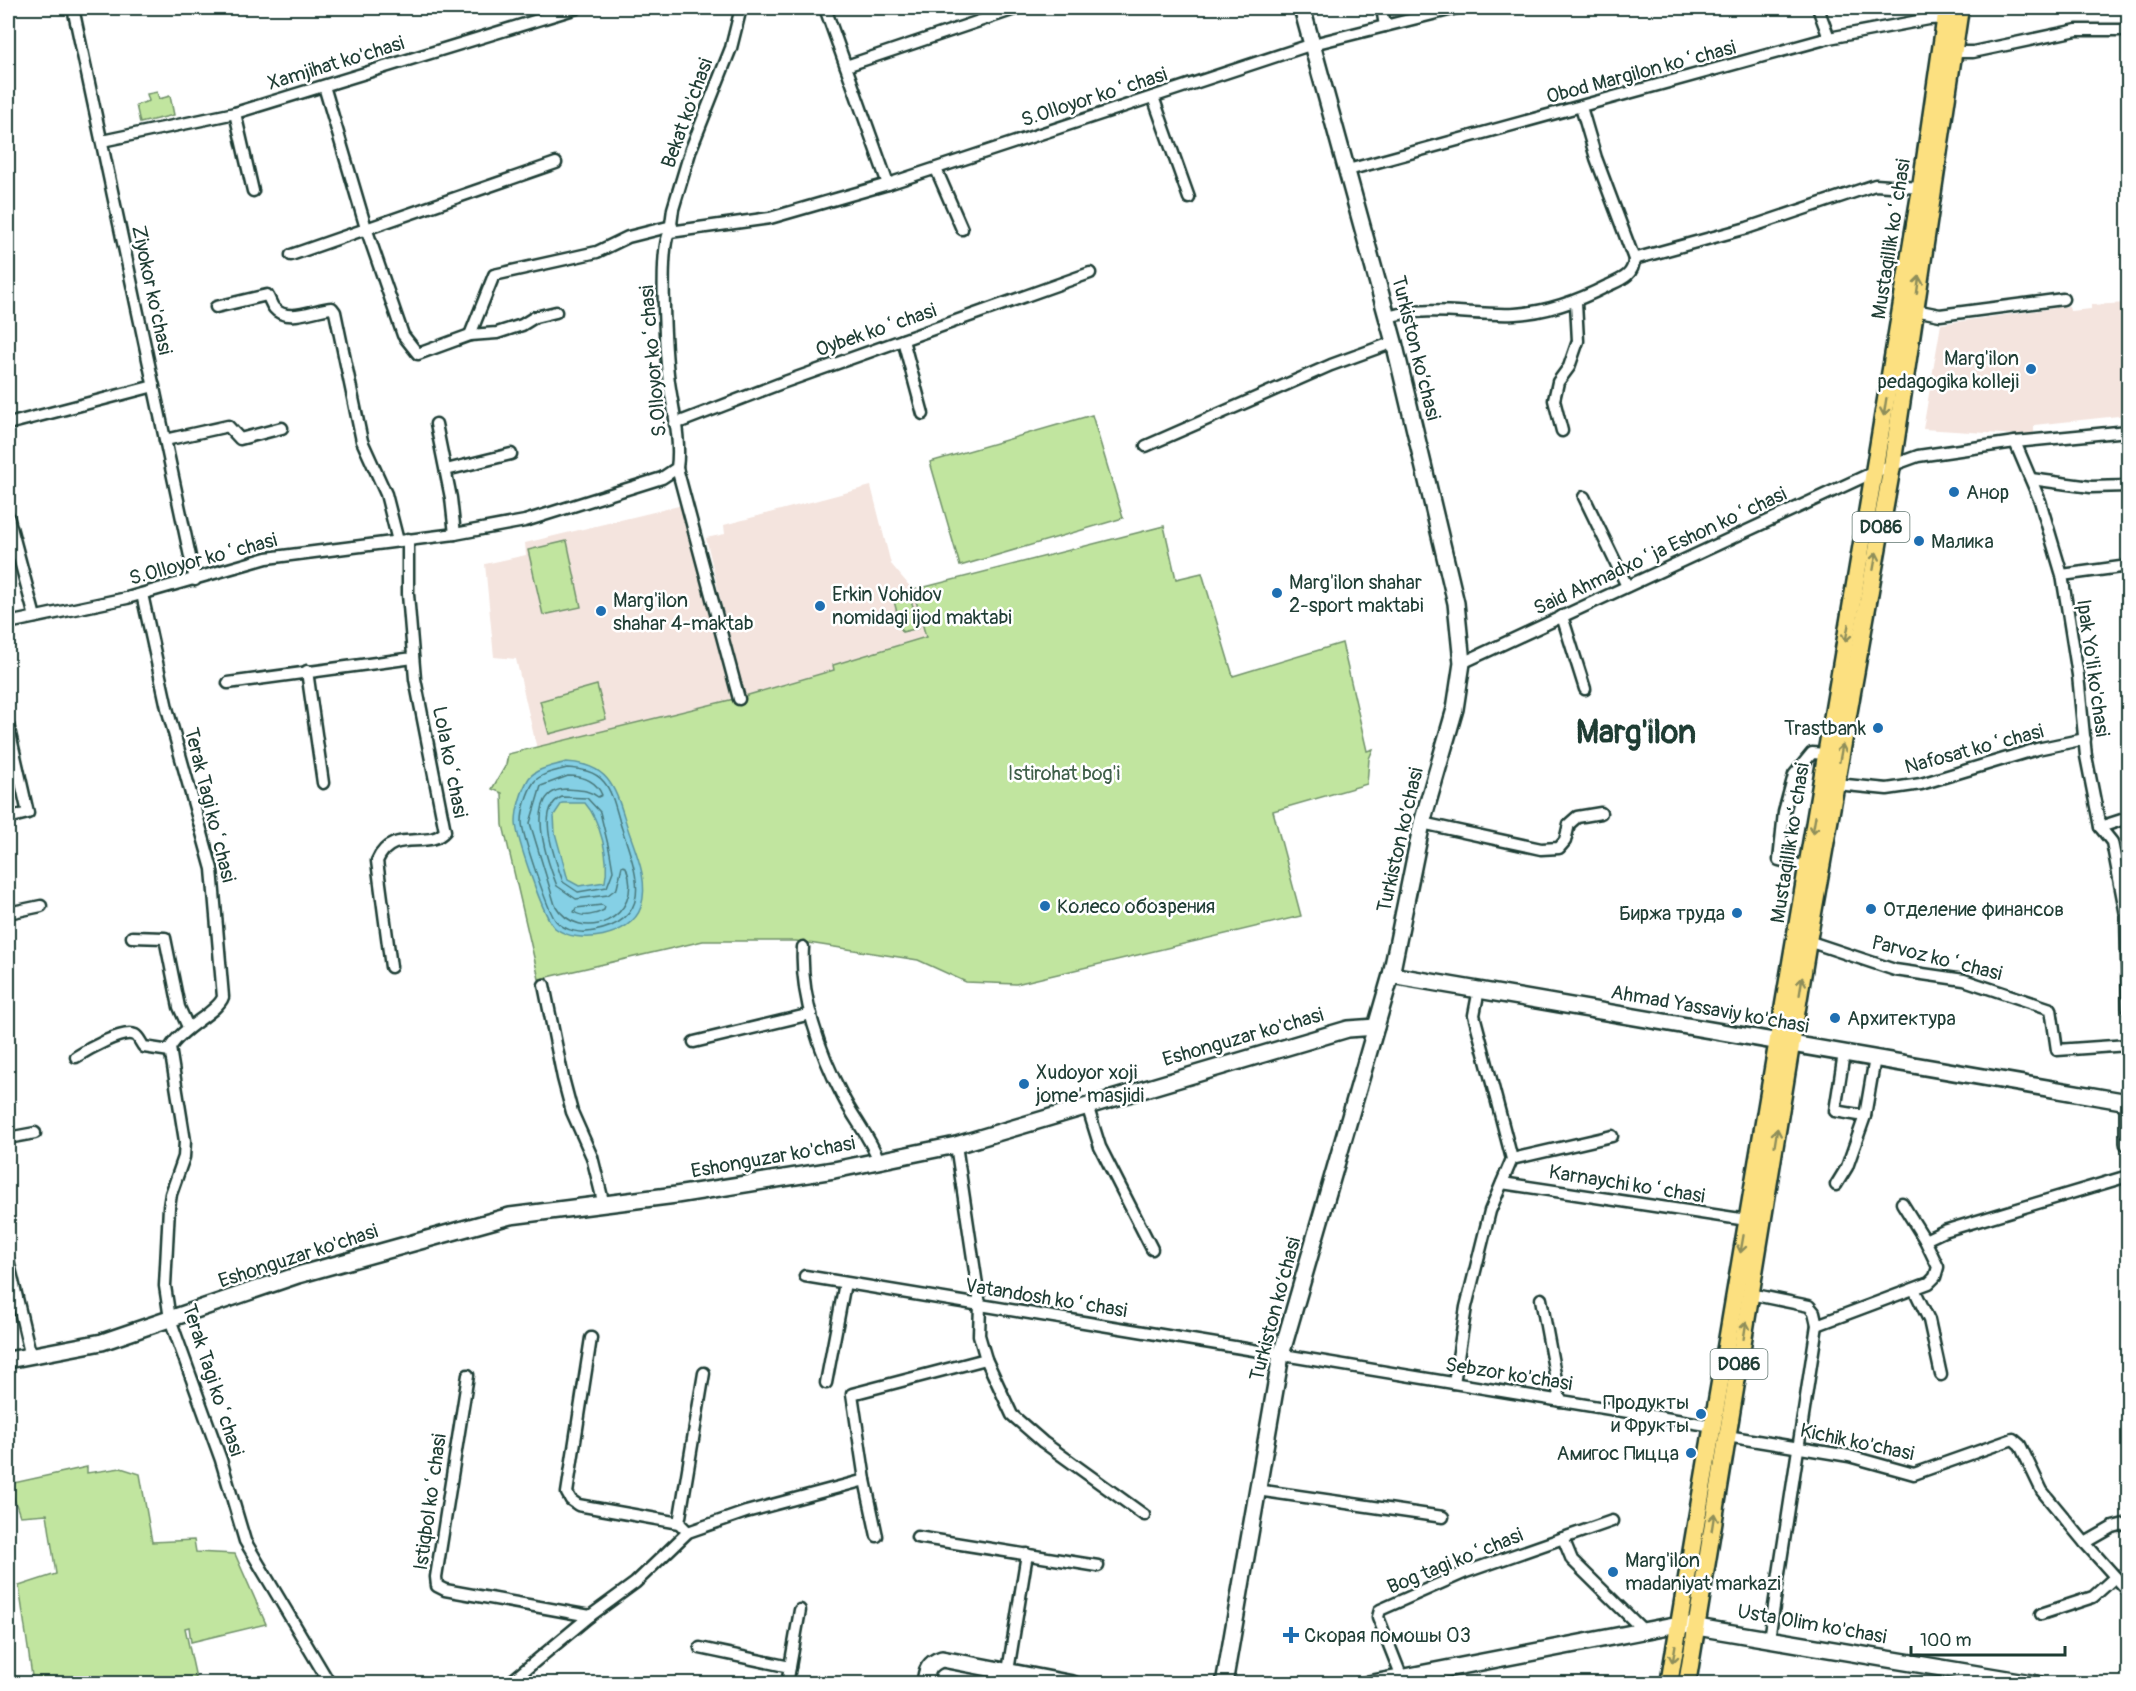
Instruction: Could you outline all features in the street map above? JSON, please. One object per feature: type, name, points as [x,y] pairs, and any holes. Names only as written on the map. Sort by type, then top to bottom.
[{"type":"main road","name":"Turkiston ko’chasi","points":[[1224,1683],[1281,1355],[1391,975],[1422,823],[1455,709],[1462,663],[1456,603],[1388,317],[1302,8]]},
{"type":"main road","name":"Mustaqillik koʻchasi","points":[[1669,1683],[1747,1220],[1808,941],[1892,466],[1953,52],[1952,13]]},
{"type":"main road","name":"Mustaqillik koʻchasi","points":[[1687,1683],[1750,1294],[1807,867],[1952,13]]},
{"type":"main road","name":"Ahmad Yassaviy ko'chasi","points":[[1391,975],[2128,1104]]},
{"type":"main road","name":"Eshonguzar ko'chasi","points":[[8,1360],[102,1342],[298,1275],[510,1216],[604,1205],[879,1161],[956,1145],[1348,1029],[1377,1027]]},
{"type":"main road","points":[[2128,1104],[2128,1143]]},
{"type":"main road","name":"Usta Olim ko'chasi","points":[[1368,1683],[1403,1680],[1679,1624],[2037,1683]]},
{"type":"main road","points":[[925,1683],[928,1668],[933,1662],[942,1659],[1073,1683]]},
{"type":"street","name":"Ziyokor ko'chasi","points":[[74,8],[195,580]]},
{"type":"street","name":"Xamjihat ko'chasi","points":[[102,141],[235,113],[578,8]]},
{"type":"street","name":"Bekat ko'chasi","points":[[671,229],[673,209],[691,149],[731,48],[741,8]]},
{"type":"street","points":[[825,8],[888,184]]},
{"type":"street","points":[[846,66],[1018,8]]},
{"type":"street","points":[[1382,8],[1384,26]]},
{"type":"street","name":"S.Olloyor koʻchasi","points":[[8,623],[142,594],[267,558],[455,534],[525,521],[662,478],[677,468],[680,453],[669,379],[663,270],[665,242],[671,229],[770,218],[936,169],[1312,44],[1457,8]]},
{"type":"street","points":[[1818,8],[1829,38]]},
{"type":"street","name":"Obod Margilon koʻchasi","points":[[1348,170],[1829,38],[1952,13]]},
{"type":"street","points":[[1953,52],[1974,51],[2077,30],[2128,30]]},
{"type":"street","points":[[324,87],[366,228],[403,335],[418,354],[470,335],[497,333],[522,325],[535,317],[556,312]]},
{"type":"street","points":[[1154,97],[1189,198]]},
{"type":"street","points":[[1388,317],[1408,311],[1517,314],[1576,303],[1628,276],[1634,267],[1634,259],[1581,107]]},
{"type":"street","points":[[235,113],[253,191]]},
{"type":"street","points":[[291,255],[556,163]]},
{"type":"street","points":[[936,169],[962,229]]},
{"type":"street","points":[[1634,259],[1747,228],[1875,185],[1921,188]]},
{"type":"street","points":[[470,335],[494,275],[597,252],[628,237],[671,229]]},
{"type":"street","name":"Oybek koʻchasi","points":[[675,424],[1090,273]]},
{"type":"street","name":"Lola koʻchasi","points":[[216,307],[267,296],[273,308],[281,313],[294,315],[332,308],[335,312],[362,441],[386,494],[403,540],[413,658],[445,831],[438,837],[391,844],[382,850],[377,861],[391,967]]},
{"type":"street","points":[[1915,310],[1940,315],[2062,299]]},
{"type":"street","points":[[1562,431],[1554,400],[1558,382],[1569,367],[1578,341],[1576,303]]},
{"type":"street","points":[[903,340],[923,414]]},
{"type":"street","points":[[1146,446],[1260,395],[1394,342]]},
{"type":"street","points":[[8,423],[154,386]]},
{"type":"street","points":[[436,424],[446,470],[455,534]]},
{"type":"street","points":[[165,440],[228,426],[240,439],[282,428]]},
{"type":"street","name":"Said Ahmadxoʻja Eshon koʻchasi","points":[[1462,663],[1874,472],[1918,456],[2014,442],[2128,430]]},
{"type":"street","name":"Ipak Yo'li ko'chasi","points":[[2014,442],[2031,479],[2062,574],[2100,827],[2112,842],[2126,915],[2128,1008]]},
{"type":"street","points":[[446,470],[511,454]]},
{"type":"street","points":[[677,468],[739,699]]},
{"type":"street","points":[[2031,479],[2091,487],[2128,486]]},
{"type":"street","points":[[1584,497],[1627,586]]},
{"type":"street","points":[[8,516],[35,617]]},
{"type":"street","points":[[2062,574],[2128,566]]},
{"type":"street","name":"Terak Tagi koʻchasi","points":[[142,594],[167,708],[212,869],[223,997],[220,1004],[188,1028],[173,1043],[170,1051],[186,1141],[184,1157],[171,1194],[169,1207],[165,1286],[170,1319],[221,1460],[245,1541],[330,1683]]},
{"type":"street","points":[[1562,616],[1585,689]]},
{"type":"street","points":[[228,683],[413,658]]},
{"type":"street","points":[[307,671],[323,783]]},
{"type":"street","points":[[8,818],[28,813],[9,725]]},
{"type":"street","name":"Nafosat koʻchasi","points":[[1836,784],[1887,789],[1922,784],[2037,749],[2085,739]]},
{"type":"street","points":[[1807,867],[1779,860],[1784,812],[1794,775],[1812,753],[1826,754]]},
{"type":"street","points":[[1422,823],[1541,849],[1559,848],[1565,842],[1569,824],[1577,817],[1600,813]]},
{"type":"street","points":[[2100,827],[2128,818]]},
{"type":"street","points":[[8,913],[42,906]]},
{"type":"street","points":[[132,937],[159,936],[167,941],[179,1007],[188,1028]]},
{"type":"street","name":"Parvoz koʻchasi","points":[[1808,941],[1895,970],[1964,980],[2051,1009],[2057,1050],[2128,1045]]},
{"type":"street","name":"Eshonguzar ko'chasi","points":[[803,947],[802,967],[811,1014],[836,1083],[872,1143],[879,1161]]},
{"type":"street","points":[[544,985],[566,1089],[575,1119],[592,1157],[604,1205]]},
{"type":"street","points":[[1454,1383],[1466,1307],[1490,1211],[1512,1160],[1474,1015],[1479,989]]},
{"type":"street","points":[[694,1042],[811,1014]]},
{"type":"street","points":[[76,1057],[109,1040],[131,1034],[137,1036],[144,1047],[170,1051]]},
{"type":"street","points":[[1844,1053],[1835,1111],[1865,1116]]},
{"type":"street","points":[[1836,1185],[1847,1167],[1865,1116],[1875,1058]]},
{"type":"street","points":[[1088,1105],[1100,1147],[1152,1250]]},
{"type":"street","points":[[8,1138],[35,1133]]},
{"type":"street","points":[[1512,1160],[1612,1136]]},
{"type":"street","points":[[956,1145],[980,1305],[979,1335],[986,1359],[1012,1415],[1043,1442],[1144,1515]]},
{"type":"street","points":[[1925,1240],[1972,1221],[2128,1176]]},
{"type":"street","name":"Karnaychi koʻchasi","points":[[1502,1183],[1747,1220]]},
{"type":"street","points":[[1817,1325],[1933,1280],[1938,1270],[1925,1240],[1902,1203]]},
{"type":"street","points":[[8,1260],[31,1357]]},
{"type":"street","name":"Vatandosh koʻchasi","points":[[805,1276],[1299,1358]]},
{"type":"street","points":[[826,1383],[844,1283]]},
{"type":"street","points":[[1914,1289],[1929,1320],[1941,1375]]},
{"type":"street","points":[[1750,1294],[1809,1306],[1813,1309],[1817,1325],[1800,1448],[1769,1638]]},
{"type":"street","points":[[1541,1299],[1560,1401]]},
{"type":"street","points":[[591,1338],[567,1493],[578,1505],[679,1523],[688,1532]]},
{"type":"street","name":"Sebzor ko'chasi","points":[[1299,1358],[1713,1426]]},
{"type":"street","points":[[877,1536],[865,1480],[852,1394],[986,1359]]},
{"type":"street","points":[[679,1523],[704,1373]]},
{"type":"street","name":"Istiqbol koʻchasi","points":[[468,1375],[436,1577],[437,1586],[445,1590],[590,1616]]},
{"type":"street","name":"Kichik ko'chasi","points":[[1727,1436],[1877,1462],[1918,1474],[1980,1449],[2013,1439],[2020,1445],[2042,1491],[2085,1543]]},
{"type":"street","points":[[508,1683],[590,1616],[635,1583],[688,1532],[746,1512],[865,1480]]},
{"type":"street","points":[[1257,1490],[1443,1517]]},
{"type":"street","name":"Bog tagi koʻchasi","points":[[1403,1680],[1378,1617],[1380,1610],[1466,1572],[1612,1521]]},
{"type":"street","points":[[2128,1523],[2113,1527],[2085,1543],[2128,1591]]},
{"type":"street","points":[[917,1538],[1098,1566]]},
{"type":"street","points":[[1563,1538],[1572,1560],[1644,1631]]},
{"type":"street","points":[[1008,1671],[1027,1554]]},
{"type":"street","points":[[2041,1614],[2093,1597],[2114,1578]]},
{"type":"street","points":[[787,1683],[800,1610]]},
{"type":"street","points":[[700,1648],[790,1667]]},
{"type":"shaded area","name":"Marg'ilon pedagogika kolleji","points":[[2128,303],[2128,415],[2034,425],[2034,436],[1923,429],[1941,324],[2069,306],[2070,311],[2091,309],[2091,305]]},
{"type":"shaded area","name":"Erkin Vohidov nomidagi ijod maktabi","points":[[871,486],[891,564],[913,590],[926,637],[833,665],[834,670],[743,696],[706,538],[725,534],[724,525]]},
{"type":"shaded area","name":"Marg'ilon shahar 4-maktab","points":[[687,504],[734,702],[537,749],[516,659],[494,657],[485,564],[526,555],[525,543]]},
{"type":"green space","points":[[157,92],[159,99],[170,96],[174,115],[140,123],[136,105],[149,101],[147,94]]},
{"type":"green space","points":[[1092,415],[1123,518],[960,566],[930,462]]},
{"type":"green space","name":"Istirohat bog'i","points":[[1164,526],[1176,579],[1202,573],[1233,676],[1342,643],[1367,751],[1373,749],[1369,759],[1367,784],[1273,811],[1301,916],[1016,984],[966,982],[918,960],[796,941],[703,941],[539,979],[503,825],[502,793],[492,789],[506,765],[508,754],[738,698],[834,670],[833,665],[926,637],[913,590]]},
{"type":"green space","points":[[567,541],[581,607],[543,615],[528,550]]},
{"type":"green space","points":[[910,596],[919,628],[902,632],[894,601]]},
{"type":"green space","points":[[597,685],[606,719],[549,734],[540,701]]},
{"type":"green space","points":[[87,1467],[87,1473],[121,1468],[140,1474],[152,1542],[194,1540],[196,1552],[235,1554],[266,1624],[191,1642],[189,1627],[185,1628],[196,1678],[176,1683],[33,1683],[19,1586],[56,1574],[47,1514],[20,1516],[9,1484]]},
{"type":"water","points":[[566,762],[594,768],[610,783],[616,793],[643,878],[643,898],[635,917],[627,925],[603,936],[577,937],[555,928],[544,910],[517,830],[518,805],[529,778],[541,770]],"holes":[[[562,803],[585,803],[599,829],[605,851],[606,873],[605,882],[579,886],[568,880],[555,833],[554,815]]]},
{"type":"place","name":"Marg'ilon pedagogika kolleji","points":[[2031,369]]},
{"type":"place","name":"Анор","points":[[1954,492]]},
{"type":"place","name":"Малика","points":[[1919,541]]},
{"type":"place","name":"Marg'ilon shahar 2-sport maktabi","points":[[1277,593]]},
{"type":"place","name":"Erkin Vohidov nomidagi ijod maktabi","points":[[820,606]]},
{"type":"place","name":"Marg'ilon shahar 4-maktab","points":[[601,611]]},
{"type":"place","name":"Trastbank","points":[[1878,728]]},
{"type":"place","name":"Колесо обозрения","points":[[1045,906]]},
{"type":"place","name":"Отделение финансов","points":[[1871,909]]},
{"type":"place","name":"Биржа труда","points":[[1737,913]]},
{"type":"place","name":"Архитектура","points":[[1835,1018]]},
{"type":"place","name":"Xudoyor xoji jome' masjidi","points":[[1024,1084]]},
{"type":"place","name":"Продукты и Фрукты","points":[[1701,1414]]},
{"type":"place","name":"Амигос Пицца","points":[[1691,1453]]},
{"type":"place","name":"Marg'ilon madaniyat markazi","points":[[1613,1572]]},
{"type":"place","name":"Скорая помошы 03","points":[[1291,1635]]},
{"type":"district","name":"Marg'ilon","points":[[1636,733]]}]
